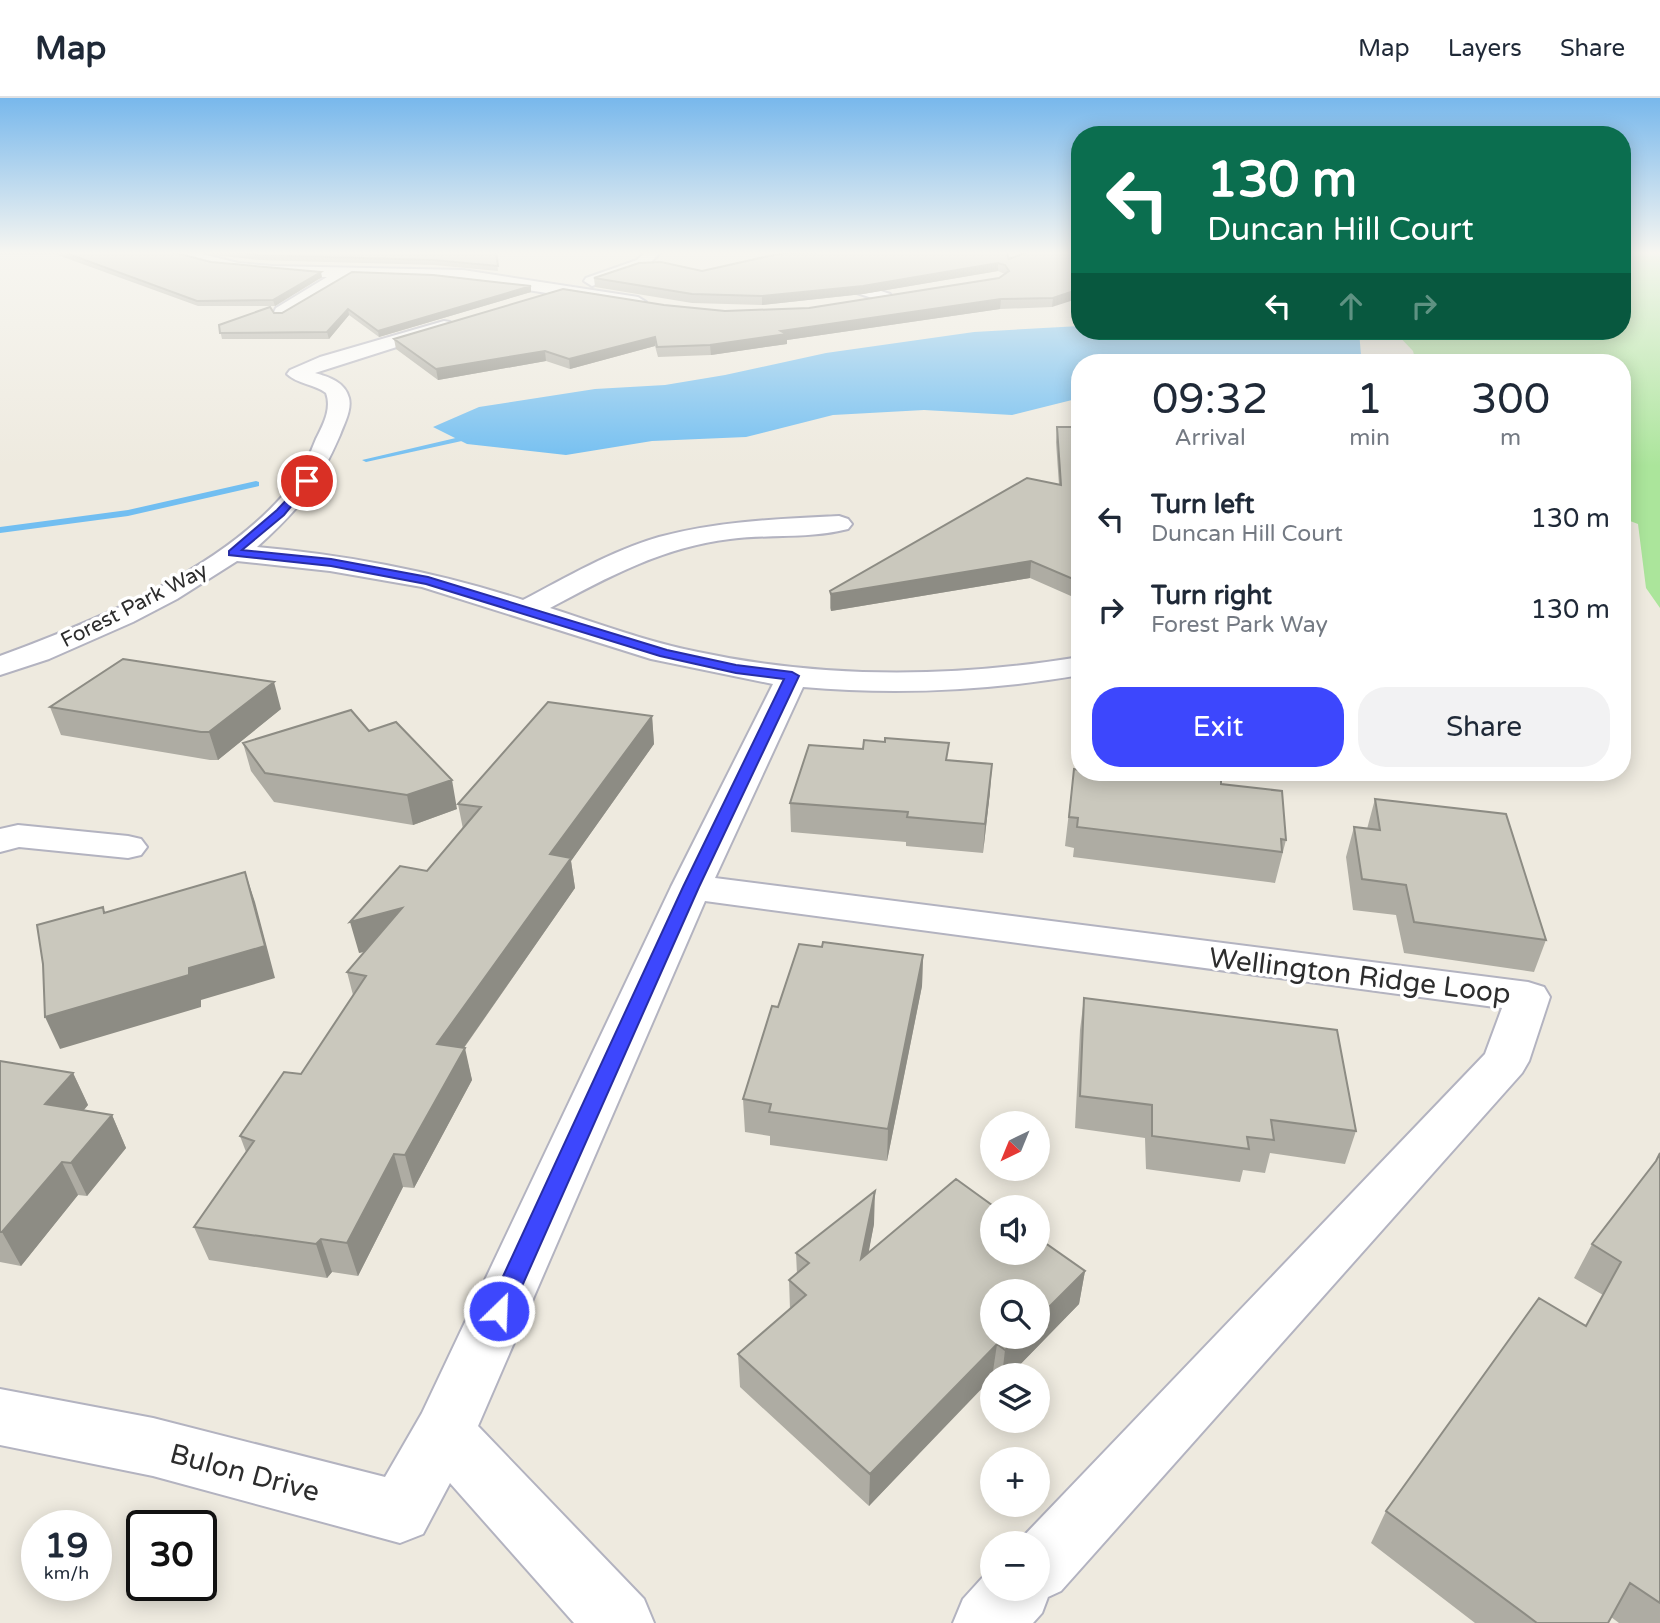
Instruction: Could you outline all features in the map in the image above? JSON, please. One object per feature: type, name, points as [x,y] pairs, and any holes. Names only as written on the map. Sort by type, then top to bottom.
[{"type":"street","name":"Forest Park Way","points":[[0,666],[59,643],[158,597],[233,553],[281,513],[307,481],[341,409],[337,395],[328,382],[297,374],[327,361],[451,323]]},
{"type":"street","points":[[525,610],[621,561],[668,543],[727,531],[839,524]]},
{"type":"street","points":[[233,553],[381,570],[428,581],[664,653],[736,669],[792,676],[929,682],[981,680],[1071,667]]},
{"type":"street","points":[[620,1623],[444,1433],[691,887],[792,676]]},
{"type":"street","points":[[0,841],[18,836],[128,847]]},
{"type":"street","name":"Wellington Ridge Loop","points":[[691,887],[1528,997],[1506,1061],[1050,1555]]},
{"type":"street","name":"Bulon Drive","points":[[0,1417],[153,1447],[400,1512],[444,1433]]},
{"type":"street","points":[[987,1623],[1007,1601]]},
{"type":"green space","points":[[1631,323],[1660,323],[1660,608],[1646,588],[1638,524],[1631,521],[1631,354],[1414,354],[1403,340],[1631,340]]},
{"type":"water","points":[[1071,327],[1071,340],[1360,340],[1361,354],[1071,354],[1071,400],[1012,415],[924,410],[833,415],[746,437],[652,441],[566,455],[467,444],[433,427],[479,407],[595,389],[665,385],[826,353],[974,332]]},
{"type":"building","points":[[335,323],[327,332],[220,333],[219,325]]},
{"type":"building","points":[[367,323],[405,323],[378,331]]},
{"type":"building","points":[[448,323],[835,323],[781,331],[787,334],[710,345],[657,347],[655,337],[569,359],[545,351],[436,369],[394,339]]},
{"type":"building","points":[[1057,427],[1071,427],[1071,578],[1031,561],[831,594],[830,591],[1027,478],[1061,485]]},
{"type":"building","points":[[123,659],[274,682],[209,732],[50,707]]},
{"type":"building","points":[[548,702],[652,716],[550,854],[571,858],[437,1044],[465,1048],[405,1155],[394,1154],[347,1243],[321,1239],[316,1244],[194,1227],[254,1141],[240,1136],[284,1072],[301,1074],[366,976],[347,972],[402,908],[350,922],[400,866],[427,871],[481,807],[458,804]]},
{"type":"building","points":[[351,710],[369,731],[396,722],[452,780],[407,795],[265,773],[243,743]]},
{"type":"building","points":[[885,738],[949,743],[946,760],[992,764],[985,824],[907,817],[908,812],[790,803],[809,745],[863,749],[864,740],[885,742]]},
{"type":"building","points":[[1073,781],[1221,781],[1221,784],[1282,791],[1286,840],[1281,839],[1282,852],[1077,827],[1078,818],[1069,817]]},
{"type":"building","points":[[1375,799],[1506,814],[1546,940],[1414,922],[1406,885],[1362,879],[1354,827],[1380,830]]},
{"type":"building","points":[[245,872],[265,946],[189,968],[189,975],[45,1017],[43,964],[37,925],[103,907],[104,913]]},
{"type":"building","points":[[823,942],[923,955],[888,1129],[769,1112],[771,1104],[743,1099],[772,1006],[778,1007],[799,944],[822,947]]},
{"type":"building","points":[[1084,998],[1337,1030],[1356,1131],[1271,1120],[1274,1140],[1247,1137],[1249,1149],[1152,1136],[1152,1105],[1080,1096]]},
{"type":"building","points":[[0,1061],[73,1073],[45,1104],[112,1115],[71,1163],[62,1162],[2,1232],[0,1232]]},
{"type":"building","points":[[1660,1153],[1660,1603],[1630,1583],[1608,1623],[1537,1623],[1386,1511],[1539,1298],[1586,1326],[1621,1262],[1592,1244]]},
{"type":"building","points":[[956,1179],[980,1196],[980,1265],[1050,1265],[1050,1246],[1085,1271],[1050,1306],[1050,1279],[980,1279],[980,1349],[992,1349],[870,1474],[738,1354],[806,1295],[789,1280],[809,1263],[796,1253],[875,1191],[861,1259]]},
{"type":"waterway","points":[[366,460],[477,435]]},
{"type":"waterway","points":[[0,530],[128,513],[256,484]]},
{"type":"route","points":[[307,481],[281,513],[233,553],[381,570],[428,581],[664,653],[736,669],[792,676],[691,887],[499,1311]]}]
